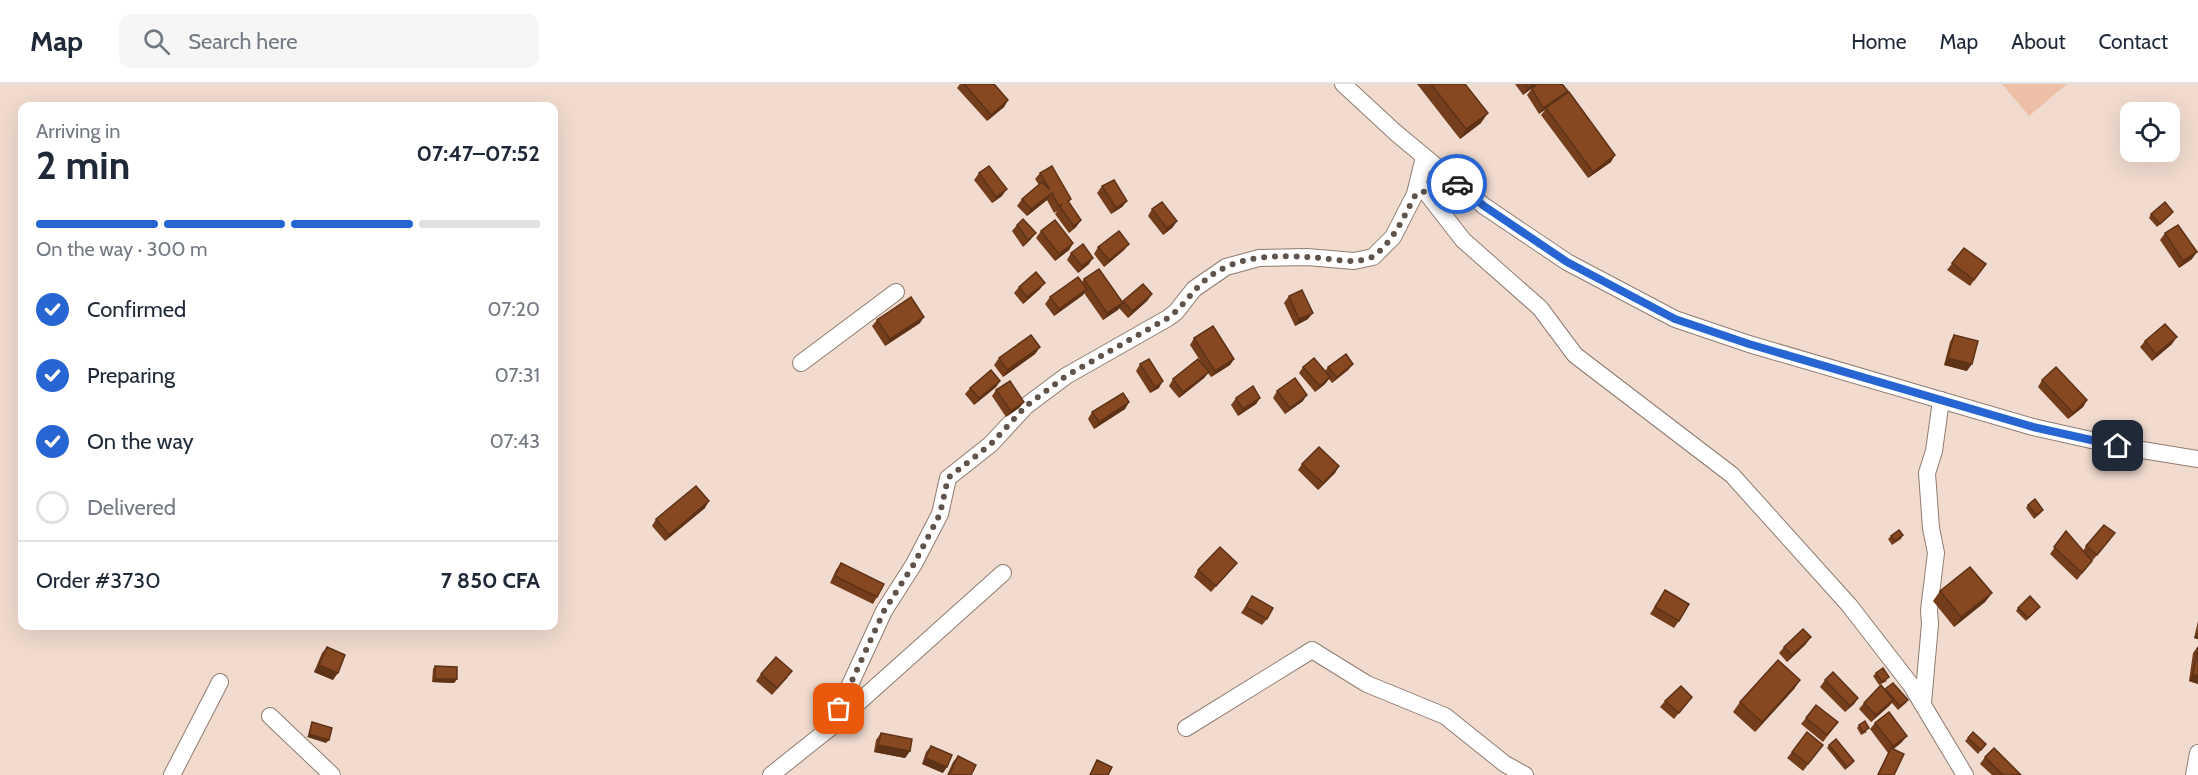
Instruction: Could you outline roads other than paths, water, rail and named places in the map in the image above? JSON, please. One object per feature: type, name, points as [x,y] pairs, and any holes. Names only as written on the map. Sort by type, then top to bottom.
[{"type":"street","points":[[1343,84],[1424,157],[1484,206],[1567,262],[1675,319],[1749,344],[2033,427],[2118,446],[2198,459]]},
{"type":"street","points":[[831,728],[884,611],[914,564],[940,514],[948,478],[991,444],[1026,406],[1066,376],[1168,318],[1176,312],[1194,289],[1226,267],[1259,258],[1307,256],[1354,261],[1373,257],[1393,237],[1420,193],[1424,157]]},
{"type":"street","points":[[1420,193],[1455,183]]},
{"type":"street","points":[[1420,193],[1463,240],[1540,308],[1575,355],[1732,475],[1849,604],[1923,703],[1965,775]]},
{"type":"street","points":[[801,363],[896,292]]},
{"type":"street","points":[[1923,703],[1930,624],[1929,610],[1936,553],[1931,528],[1927,473],[1934,451],[1941,400]]},
{"type":"street","points":[[771,775],[831,728],[1003,573]]},
{"type":"street","points":[[1186,728],[1312,650],[1367,684],[1445,716],[1505,764],[1525,775]]},
{"type":"street","points":[[172,775],[220,682]]},
{"type":"street","points":[[270,716],[332,775]]},
{"type":"street","points":[[2194,775],[2198,753]]}]
